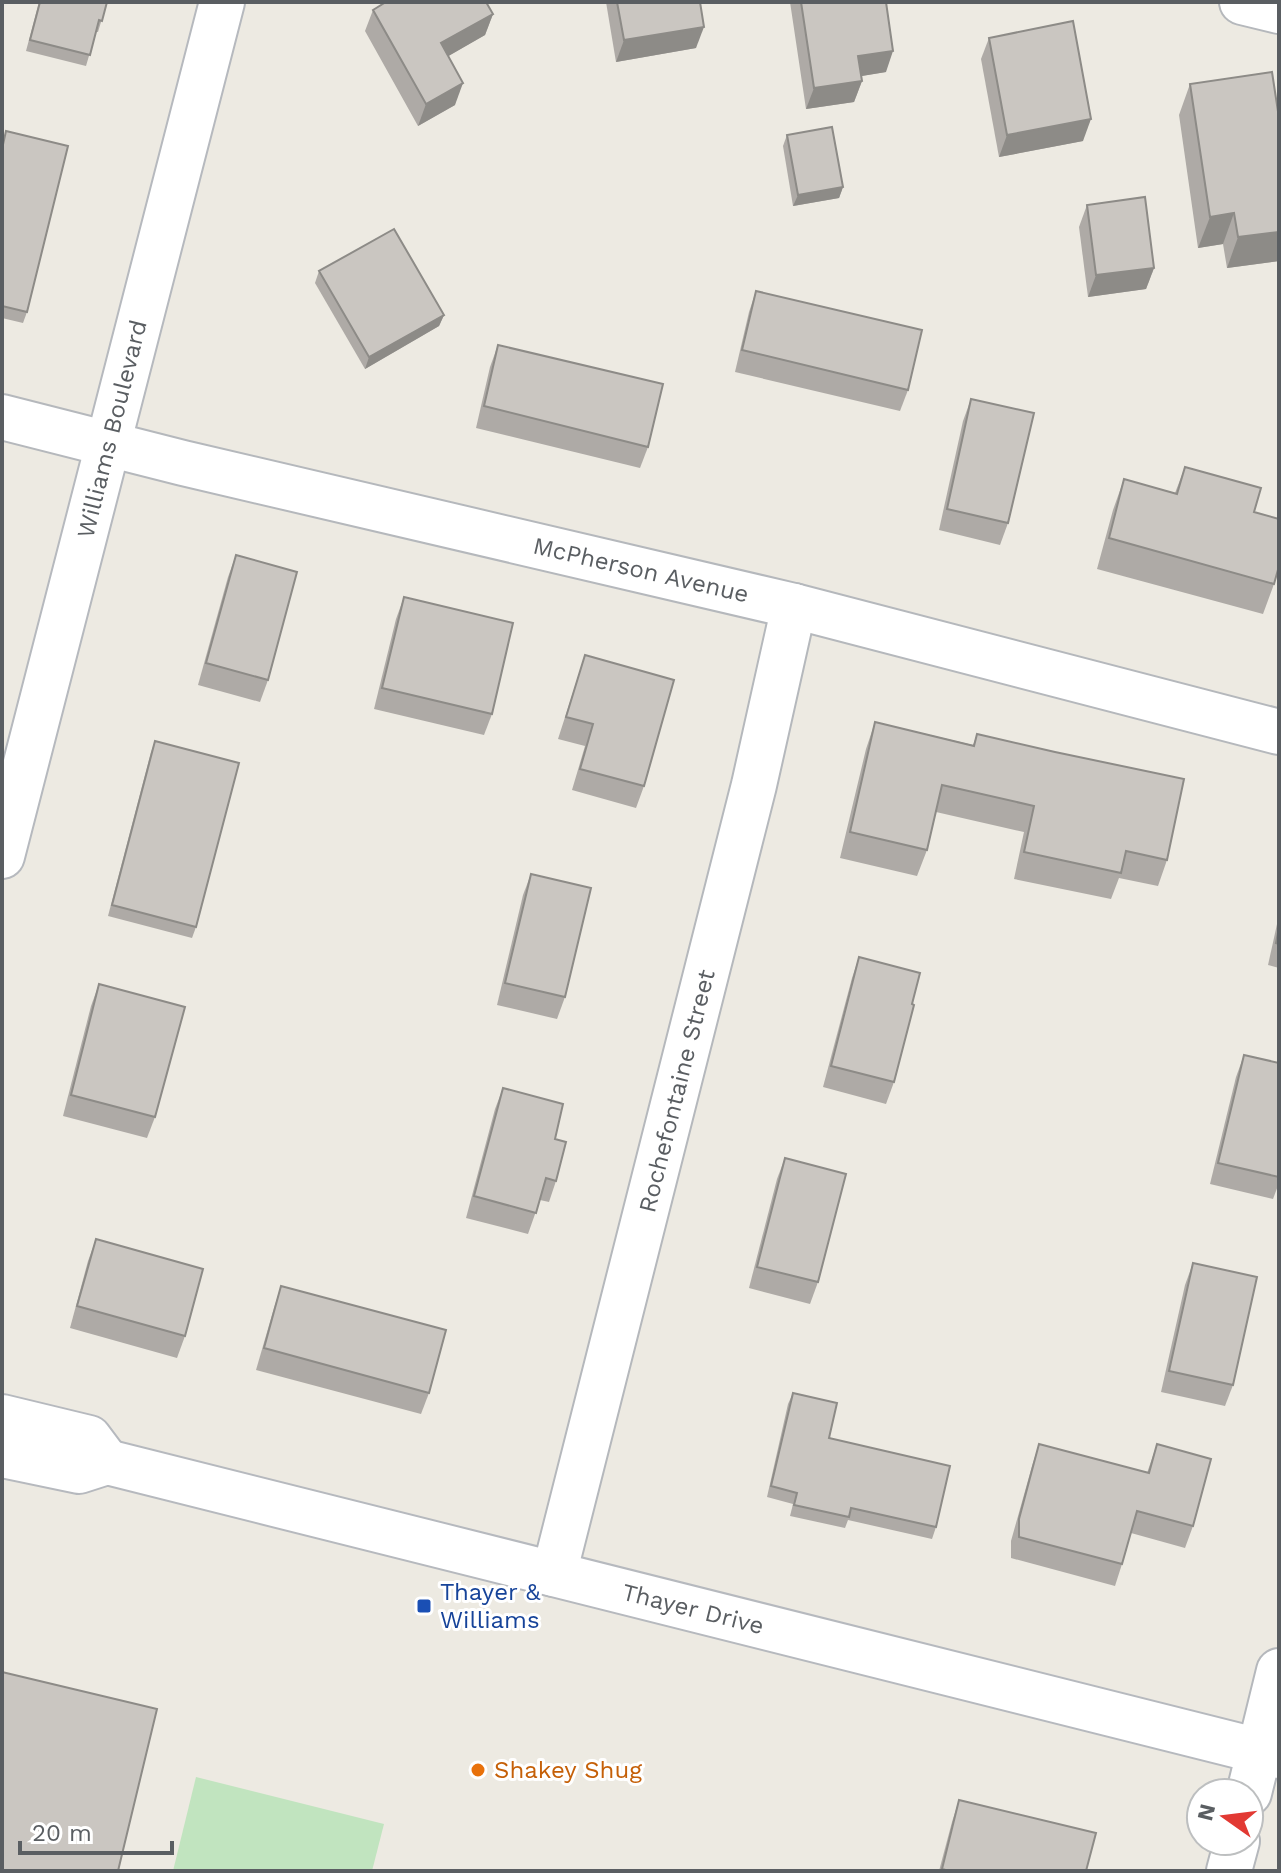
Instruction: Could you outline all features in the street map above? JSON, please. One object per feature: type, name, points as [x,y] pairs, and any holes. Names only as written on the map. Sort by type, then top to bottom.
[{"type":"street","name":"Williams Boulevard","points":[[2,856],[222,2]]},
{"type":"street","points":[[1242,2],[1279,11]]},
{"type":"street","name":"McPherson Avenue","points":[[2,417],[794,606],[1279,732]]},
{"type":"street","name":"Rochefontaine Street","points":[[554,1574],[751,800],[794,606]]},
{"type":"street","name":"Thayer Drive","points":[[2,1417],[89,1438],[107,1462]]},
{"type":"street","name":"Thayer Drive","points":[[2,1455],[79,1471],[107,1462],[1270,1754]]},
{"type":"street","points":[[1258,1777],[1270,1754],[1279,1671]]},
{"type":"green space","points":[[196,1777],[384,1824],[372,1871],[173,1871]]},
{"type":"building","points":[[40,2],[107,2],[90,55],[30,40]]},
{"type":"building","points":[[386,2],[486,2],[493,14],[441,43],[463,83],[426,104],[373,10]]},
{"type":"building","points":[[617,2],[700,2],[704,27],[624,40]]},
{"type":"building","points":[[801,2],[886,2],[893,51],[858,56],[862,81],[814,88]]},
{"type":"building","points":[[1073,21],[1091,119],[1007,135],[989,38]]},
{"type":"building","points":[[1272,72],[1279,118],[1279,232],[1238,237],[1234,213],[1210,217],[1190,84]]},
{"type":"building","points":[[832,127],[843,187],[798,195],[787,135]]},
{"type":"building","points":[[6,131],[68,146],[27,312],[2,306],[2,149]]},
{"type":"building","points":[[1145,197],[1154,268],[1096,275],[1087,205]]},
{"type":"building","points":[[394,229],[444,315],[369,357],[319,271]]},
{"type":"building","points":[[756,291],[922,330],[908,390],[742,350]]},
{"type":"building","points":[[498,345],[663,384],[648,447],[484,406]]},
{"type":"building","points":[[971,399],[1034,413],[1008,523],[947,509]]},
{"type":"building","points":[[1185,467],[1261,488],[1254,512],[1279,519],[1279,566],[1274,584],[1109,538],[1124,479],[1177,494]]},
{"type":"building","points":[[236,555],[297,572],[268,680],[206,663]]},
{"type":"building","points":[[404,597],[513,623],[492,714],[382,688]]},
{"type":"building","points":[[585,655],[674,680],[644,786],[580,769],[593,724],[566,717]]},
{"type":"building","points":[[875,722],[974,746],[977,734],[1184,779],[1167,860],[1126,851],[1121,873],[1024,852],[1034,806],[942,785],[927,850],[850,832]]},
{"type":"building","points":[[155,741],[239,763],[196,927],[112,905]]},
{"type":"building","points":[[531,874],[591,888],[565,997],[505,983]]},
{"type":"building","points":[[859,957],[920,973],[894,1082],[831,1066]]},
{"type":"building","points":[[99,984],[185,1007],[155,1117],[71,1095]]},
{"type":"building","points":[[1244,1055],[1279,1063],[1279,1177],[1218,1163]]},
{"type":"building","points":[[503,1088],[563,1104],[555,1139],[566,1142],[556,1181],[546,1178],[536,1213],[474,1196]]},
{"type":"building","points":[[785,1158],[846,1174],[818,1282],[757,1267]]},
{"type":"building","points":[[96,1239],[203,1269],[185,1336],[77,1306]]},
{"type":"building","points":[[1193,1263],[1257,1277],[1233,1385],[1169,1371]]},
{"type":"building","points":[[281,1286],[446,1330],[429,1393],[264,1348]]},
{"type":"building","points":[[793,1393],[837,1403],[829,1438],[950,1466],[936,1527],[851,1508],[849,1517],[794,1505],[797,1493],[771,1486]]},
{"type":"building","points":[[1039,1444],[1149,1473],[1157,1444],[1211,1459],[1193,1526],[1137,1511],[1122,1564],[1019,1537],[1019,1519]]},
{"type":"building","points":[[2,1672],[157,1709],[118,1871],[2,1871]]},
{"type":"building","points":[[959,1800],[1096,1833],[1086,1871],[942,1869]]},
{"type":"place","name":"Thayer & Williams","points":[[424,1606]]},
{"type":"place","name":"Shakey Shug","points":[[478,1770]]}]
